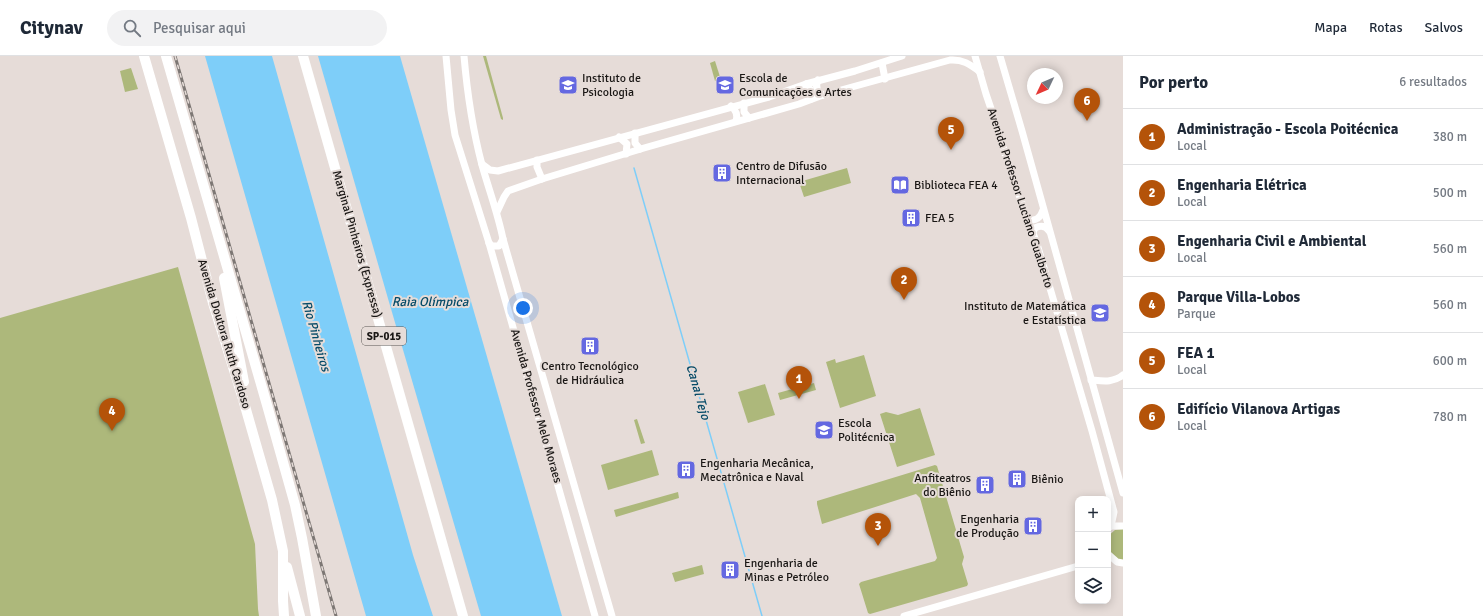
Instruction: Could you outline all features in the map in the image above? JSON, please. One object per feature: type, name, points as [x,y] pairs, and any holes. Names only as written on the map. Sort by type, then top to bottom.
[{"type":"highway","name":"Avenida Doutora Ruth Cardoso","points":[[144,56],[191,218],[213,303],[272,500],[283,551],[284,616]]},
{"type":"highway","points":[[166,56],[295,505],[316,616]]},
{"type":"highway","name":"Marginal Pinheiros (Expressa)","points":[[303,56],[463,616]]},
{"type":"highway","points":[[218,236],[245,386],[243,399]]},
{"type":"highway","points":[[283,551],[300,616]]},
{"type":"street","name":"Avenida Professor Melo Moraes","points":[[446,56],[455,135],[564,488],[595,616]]},
{"type":"street","name":"Avenida Professor Melo Moraes","points":[[464,56],[472,113],[482,164],[612,616]]},
{"type":"street","points":[[482,164],[490,170],[498,171],[635,132],[683,121],[731,106],[778,94],[818,80],[882,63],[902,56]]},
{"type":"street","name":"Avenida Professor Luciano Gualberto","points":[[975,56],[1007,162],[1033,232],[1092,431],[1110,496]]},
{"type":"street","name":"Avenida Professor Luciano Gualberto","points":[[1000,56],[1123,493]]},
{"type":"street","points":[[497,212],[508,191],[640,149],[812,100],[823,95],[950,60],[969,63],[980,72]]},
{"type":"street","points":[[882,63],[885,79]]},
{"type":"street","points":[[818,80],[818,91],[823,95]]},
{"type":"street","points":[[806,84],[810,89],[812,100]]},
{"type":"street","points":[[744,103],[744,112],[749,118]]},
{"type":"street","points":[[731,106],[736,111],[736,122]]},
{"type":"street","points":[[635,132],[635,143],[640,149]]},
{"type":"street","points":[[619,137],[627,144],[626,154]]},
{"type":"street","points":[[537,160],[537,167],[542,179]]},
{"type":"street","points":[[1028,219],[1038,219],[1043,210]]},
{"type":"street","points":[[1033,232],[1035,228],[1040,226],[1046,227],[1050,231]]},
{"type":"street","points":[[489,243],[492,246],[499,246],[504,239]]},
{"type":"street","points":[[1091,380],[1106,382],[1113,381],[1123,375]]},
{"type":"street","points":[[564,488],[576,492]]},
{"type":"street","name":"Avenida Professor Luciano Gualberto","points":[[1111,501],[1114,512],[1111,523]]},
{"type":"street","points":[[1111,527],[1123,526]]},
{"type":"street","points":[[1111,556],[1120,563]]},
{"type":"street","points":[[904,616],[1075,567]]},
{"type":"green space","points":[[483,56],[486,56],[503,120],[501,119]]},
{"type":"green space","points":[[715,61],[721,80],[715,81],[710,63]]},
{"type":"green space","points":[[131,68],[138,89],[125,92],[120,71]]},
{"type":"green space","points":[[847,168],[851,183],[804,197],[799,182]]},
{"type":"green space","points":[[178,267],[255,544],[259,616],[0,616],[0,318]]},
{"type":"green space","points":[[864,355],[876,396],[840,408],[826,362],[835,359],[836,363]]},
{"type":"green space","points":[[814,383],[816,390],[780,400],[778,393]]},
{"type":"green space","points":[[765,384],[775,415],[748,423],[738,392]]},
{"type":"green space","points":[[920,408],[935,455],[897,467],[880,414],[886,412],[898,415]]},
{"type":"green space","points":[[637,419],[645,443],[641,444],[634,420]]},
{"type":"green space","points":[[652,450],[659,475],[608,490],[601,465]]},
{"type":"green space","points":[[935,465],[937,466],[964,557],[962,564],[968,584],[967,586],[870,614],[868,613],[859,584],[861,582],[935,561],[937,558],[920,498],[916,494],[822,524],[817,501]]},
{"type":"green space","points":[[678,492],[679,498],[616,517],[614,510]]},
{"type":"green space","points":[[1123,529],[1123,560],[1118,559],[1111,554],[1111,533],[1115,530]]},
{"type":"green space","points":[[702,565],[704,574],[675,582],[672,573]]},
{"type":"water","name":"Rio Pinheiros","points":[[205,56],[272,56],[413,555],[433,616],[366,616]]},
{"type":"water","name":"Raia Olímpica","points":[[318,56],[400,56],[562,616],[481,616]]},
{"type":"waterway","name":"Canal Tejo","points":[[634,168],[762,616]]},
{"type":"railway","points":[[175,56],[336,616]]},
{"type":"place","name":"Instituto de Psicologia","points":[[568,85]]},
{"type":"place","name":"Escola de Comunicações e Artes","points":[[725,85]]},
{"type":"place","name":"Edifício Vilanova Artigas","points":[[1087,121]]},
{"type":"place","name":"FEA 1","points":[[951,150]]},
{"type":"place","name":"Centro de Difusão Internacional","points":[[722,173]]},
{"type":"place","name":"Biblioteca FEA 4","points":[[900,185]]},
{"type":"place","name":"FEA 5","points":[[911,218]]},
{"type":"place","name":"Engenharia Elétrica","points":[[904,300]]},
{"type":"place","name":"Instituto de Matemática e Estatística","points":[[1100,313]]},
{"type":"place","name":"Centro Tecnológico de Hidráulica","points":[[590,346]]},
{"type":"place","name":"Administração - Escola Poitécnica","points":[[799,399]]},
{"type":"place","name":"Escola Politécnica","points":[[824,430]]},
{"type":"place","name":"Parque Villa-Lobos","points":[[112,431]]},
{"type":"place","name":"Engenharia Mecânica, Mecatrônica e Naval","points":[[686,470]]},
{"type":"place","name":"Biênio","points":[[1017,479]]},
{"type":"place","name":"Anfiteatros do Biênio","points":[[985,485]]},
{"type":"place","name":"Engenharia de Produção","points":[[1033,526]]},
{"type":"place","name":"Engenharia Civil e Ambiental","points":[[878,546]]},
{"type":"place","name":"Engenharia de Minas e Petróleo","points":[[730,570]]}]
